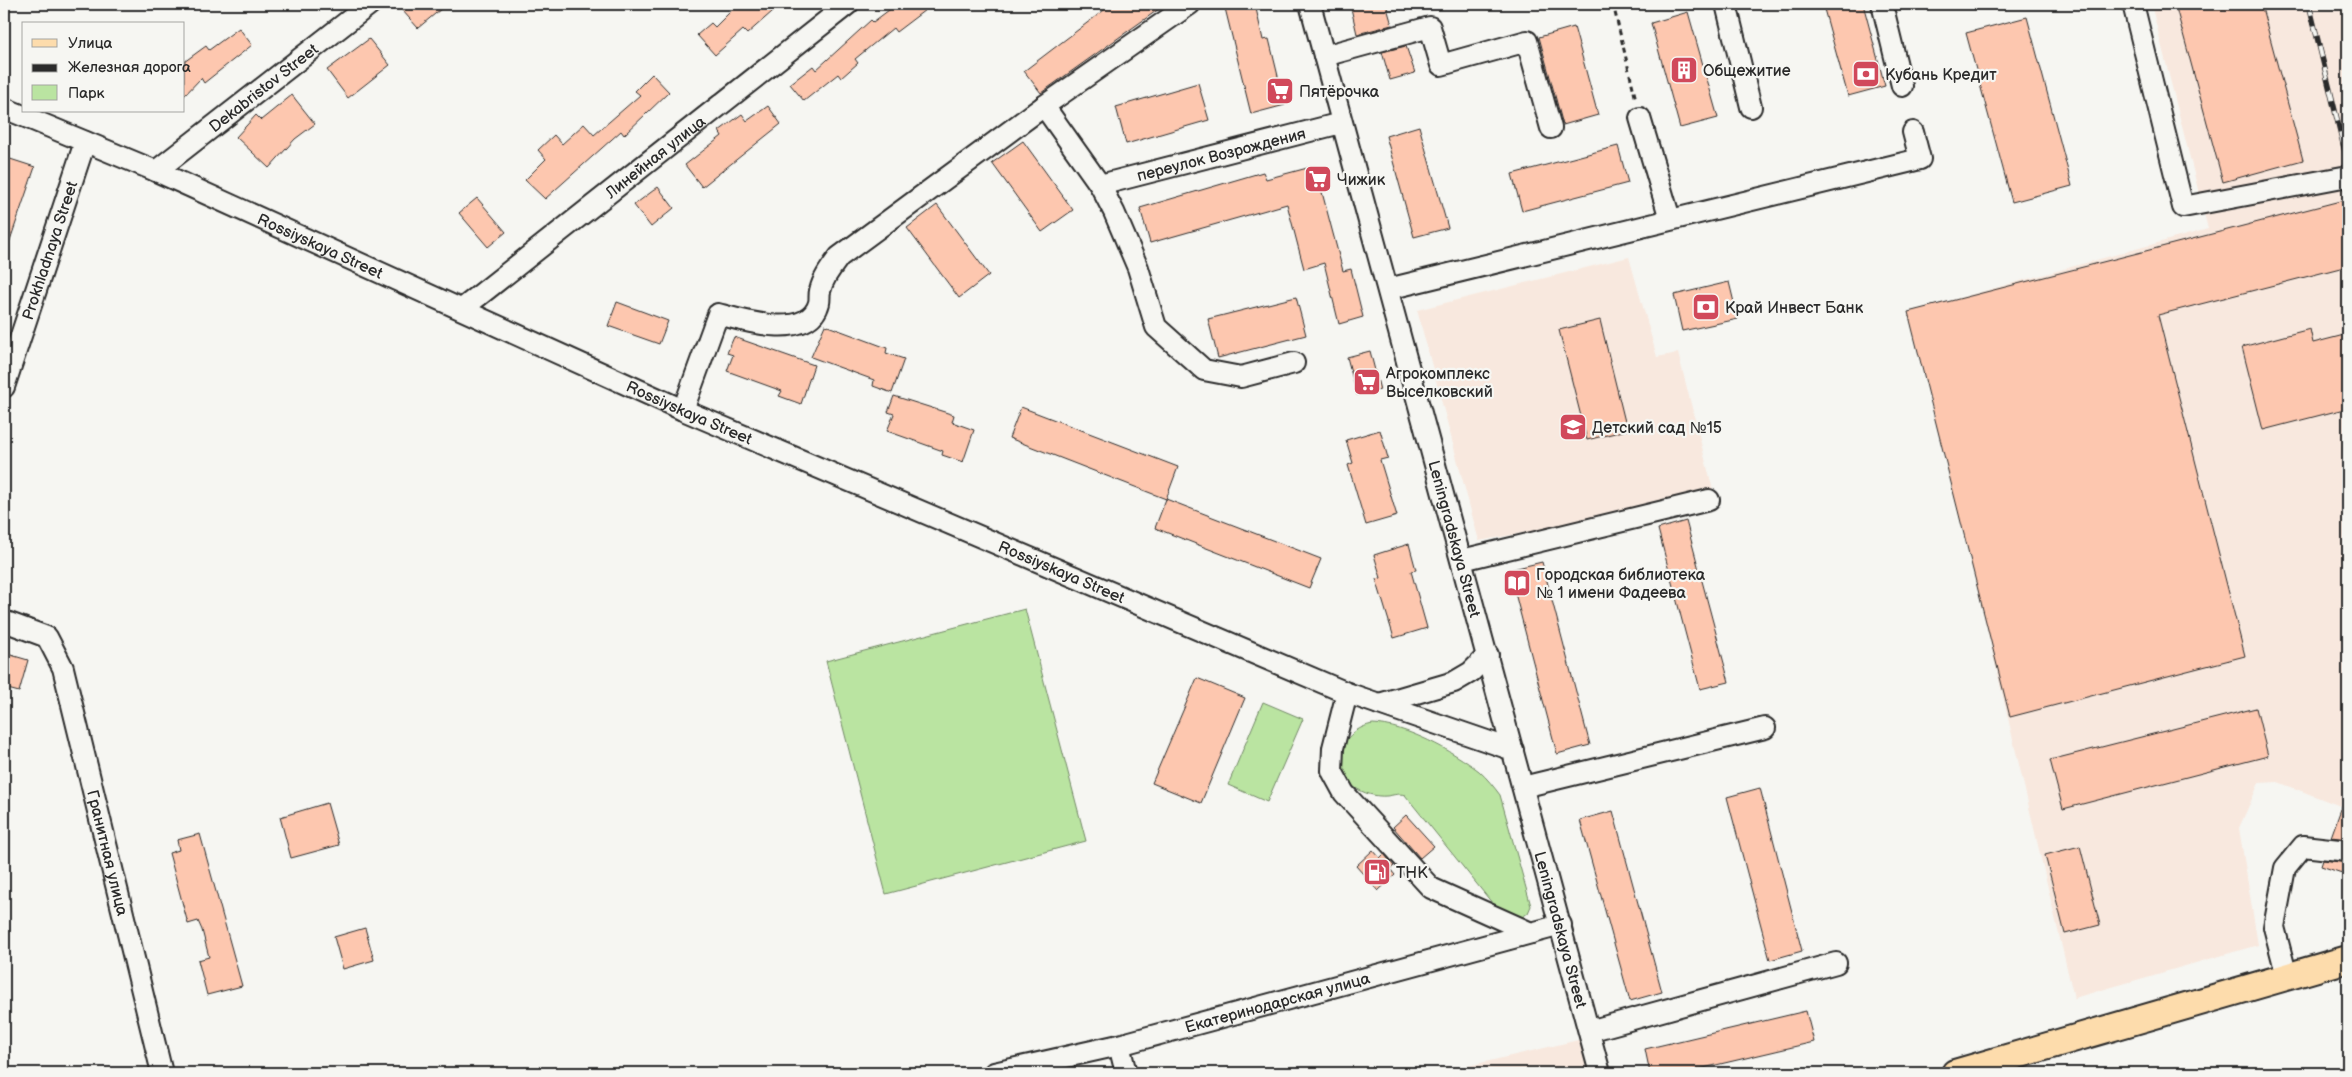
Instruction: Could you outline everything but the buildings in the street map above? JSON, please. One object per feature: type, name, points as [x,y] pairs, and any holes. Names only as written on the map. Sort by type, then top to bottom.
[{"type":"main road","points":[[1955,1073],[2348,959]]},
{"type":"street","name":"Dekabristov Street","points":[[156,170],[370,4]]},
{"type":"street","name":"Линейная улица","points":[[462,309],[848,4]]},
{"type":"street","points":[[683,410],[718,314],[764,326],[802,322],[812,315],[819,303],[824,279],[839,257],[1044,106],[1190,4]]},
{"type":"street","name":"Leningradskaya Street","points":[[1310,4],[1600,1073]]},
{"type":"street","points":[[1726,4],[1751,107]]},
{"type":"street","points":[[1882,4],[1902,86]]},
{"type":"street","points":[[2133,4],[2183,207],[2348,176]]},
{"type":"street","points":[[1324,56],[1430,27],[1441,65],[1527,41],[1551,128]]},
{"type":"street","points":[[1044,106],[1100,185],[1138,268],[1156,327],[1204,370],[1241,377],[1294,362]]},
{"type":"street","name":"Rossiyskaya Street","points":[[4,108],[156,170],[683,410],[1347,693],[1513,750]]},
{"type":"street","points":[[1640,118],[1670,219]]},
{"type":"street","name":"переулок Возрождения","points":[[1100,185],[1341,123]]},
{"type":"street","points":[[1388,289],[1920,159],[1913,132]]},
{"type":"street","name":"Prokhladnaya Street","points":[[4,387],[85,142]]},
{"type":"street","points":[[1462,560],[1709,500]]},
{"type":"street","name":"Гранитная улица","points":[[4,620],[47,637],[63,668],[162,1073]]},
{"type":"street","points":[[1379,704],[1454,682],[1471,672],[1488,656]]},
{"type":"street","points":[[1347,693],[1332,748],[1332,771],[1344,793],[1431,888],[1532,933]]},
{"type":"street","points":[[1523,787],[1765,728]]},
{"type":"street","points":[[2288,977],[2274,927],[2285,868],[2303,846],[2348,851]]},
{"type":"street","name":"Екатеринодарская улица","points":[[994,1073],[1120,1045],[1561,925]]},
{"type":"street","points":[[1589,1031],[1836,963]]},
{"type":"street","points":[[1120,1045],[1126,1073]]},
{"type":"path","points":[[1613,4],[1640,118]]},
{"type":"shaded area","points":[[2151,4],[2348,4],[2348,809],[2278,782],[2259,783],[2239,828],[2258,945],[2074,998],[1912,311],[2208,229]]},
{"type":"shaded area","name":"Детский сад №15","points":[[1629,257],[1657,357],[1678,353],[1715,498],[1479,541],[1417,310]]},
{"type":"shaded area","points":[[1591,1037],[1601,1073],[1438,1073]]},
{"type":"green space","points":[[1025,609],[1086,841],[886,894],[826,661]]},
{"type":"green space","points":[[1263,702],[1303,719],[1267,802],[1228,785]]},
{"type":"green space","points":[[1373,724],[1386,725],[1428,740],[1456,755],[1479,771],[1493,786],[1500,795],[1531,906],[1528,913],[1519,919],[1501,914],[1405,795],[1378,796],[1369,794],[1354,787],[1345,779],[1340,770],[1338,760],[1345,741],[1362,727]]},
{"type":"railway","points":[[2309,4],[2348,164]]},
{"type":"place","name":"Общежитие","points":[[1684,70]]},
{"type":"place","name":"Кубань Кредит","points":[[1866,74]]},
{"type":"place","name":"Пятёрочка","points":[[1280,91]]},
{"type":"place","name":"Чижик","points":[[1318,179]]},
{"type":"place","name":"Край Инвест Банк","points":[[1706,307]]},
{"type":"place","name":"Агрокомплекс Выселковский","points":[[1367,382]]},
{"type":"place","name":"Детский сад №15","points":[[1573,427]]},
{"type":"place","name":"Городская библиотека № 1 имени Фадеева","points":[[1517,583]]},
{"type":"place","name":"ТНК","points":[[1377,872]]}]
